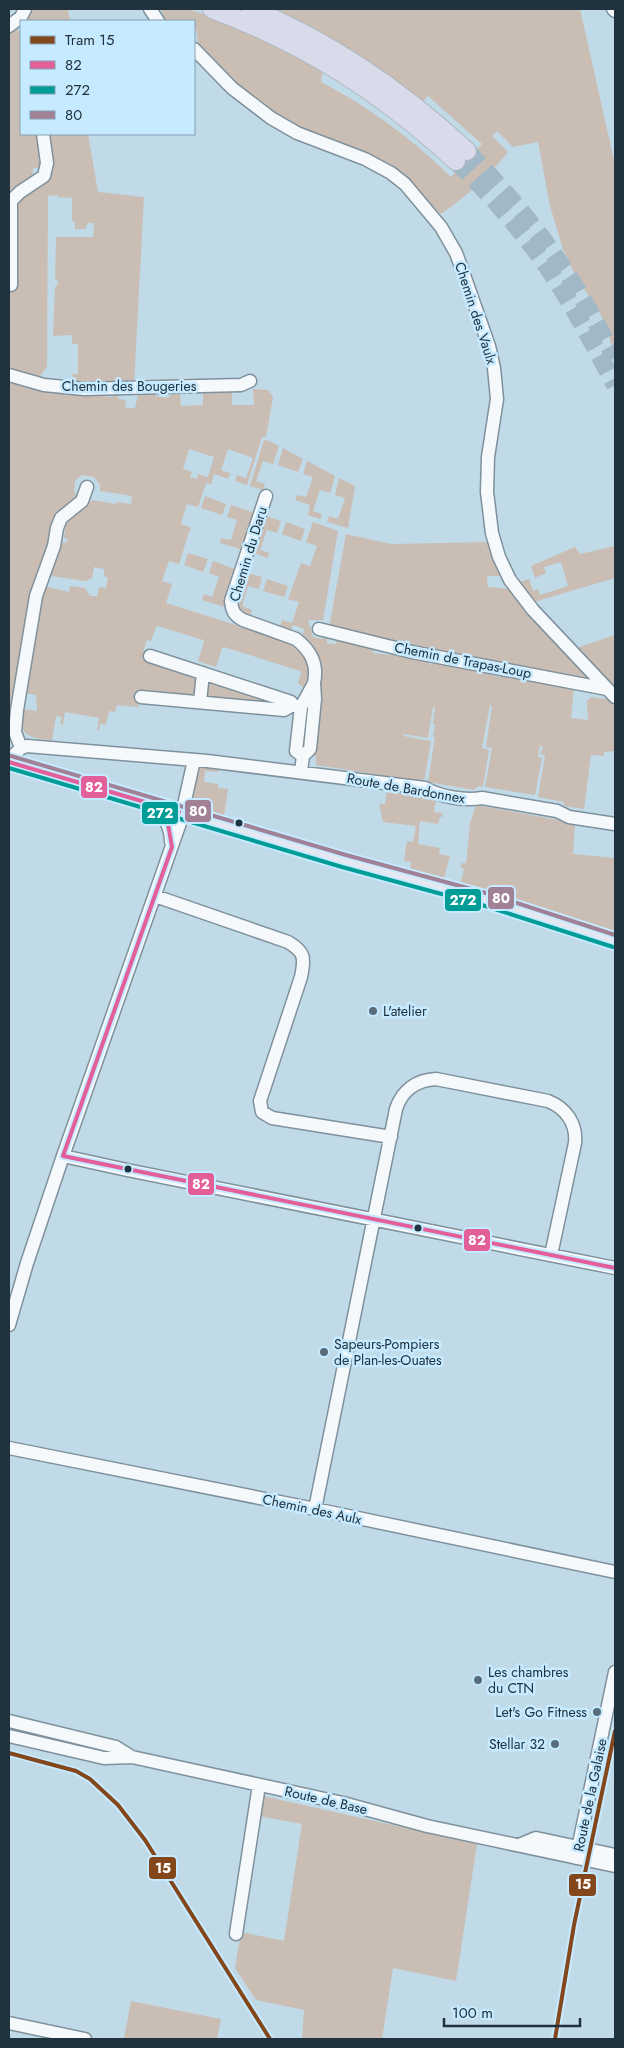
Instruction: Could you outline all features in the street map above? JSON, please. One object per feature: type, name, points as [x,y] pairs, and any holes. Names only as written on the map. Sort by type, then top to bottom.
[{"type":"highway","points":[[212,9],[279,37],[342,71],[461,156],[423,112],[364,69],[294,28],[251,9]]},
{"type":"main road","points":[[9,761],[154,805],[484,898],[615,940]]},
{"type":"street","points":[[150,9],[157,20]]},
{"type":"street","points":[[9,26],[22,16]]},
{"type":"street","name":"Chemin des Vaulx","points":[[195,50],[232,88],[265,114],[297,133],[365,159],[391,172],[405,184],[441,227],[456,253],[489,346],[494,368],[497,399],[488,458],[487,492],[492,533],[499,556],[510,580],[533,610],[611,693]]},
{"type":"street","points":[[11,284],[11,201],[20,192],[44,176],[46,163],[43,135]]},
{"type":"street","name":"Chemin des Bougeries","points":[[9,375],[44,385],[84,389],[241,385],[250,381]]},
{"type":"street","points":[[9,761],[21,748],[15,732],[16,718],[36,596],[54,546],[60,518],[82,500],[87,487]]},
{"type":"street","name":"Chemin du Daru","points":[[266,496],[231,601],[235,616],[296,639],[302,643],[313,659],[316,671],[310,750],[299,754]]},
{"type":"street","name":"Chemin de Trapas-Loup","points":[[319,629],[412,652],[611,693]]},
{"type":"street","points":[[150,656],[291,702],[297,706]]},
{"type":"street","points":[[200,702],[203,674]]},
{"type":"street","name":"Chemin du Daru","points":[[301,772],[297,706],[314,683]]},
{"type":"street","points":[[141,697],[284,710],[297,706]]},
{"type":"street","name":"Route de Bardonnex","points":[[21,748],[35,746],[194,760],[301,772],[425,788],[435,794],[472,800],[482,798],[557,811],[569,817],[615,824]]},
{"type":"street","points":[[9,1325],[27,1263],[63,1156],[172,846],[182,813],[194,760]]},
{"type":"street","points":[[154,805],[168,822],[171,829],[172,846]]},
{"type":"street","points":[[154,896],[288,942],[302,955],[304,960],[301,977],[260,1101],[262,1112],[272,1118],[391,1137]]},
{"type":"street","points":[[315,1509],[396,1108],[401,1098],[414,1085],[429,1079],[448,1081],[540,1099],[560,1106],[570,1118],[576,1138],[551,1255]]},
{"type":"street","points":[[63,1156],[615,1268]]},
{"type":"street","name":"Chemin des Aulx","points":[[9,1448],[315,1509],[615,1572]]},
{"type":"street","name":"Route de la Galaise","points":[[578,1853],[615,1672]]},
{"type":"street","name":"Route de Base","points":[[9,1721],[116,1747],[132,1757]]},
{"type":"street","name":"Route de Base","points":[[9,1736],[104,1758],[132,1757],[352,1805],[427,1826],[519,1844],[536,1838],[615,1866]]},
{"type":"street","points":[[236,1934],[259,1785]]},
{"type":"street","name":"Route de Base","points":[[578,1853],[615,1855]]},
{"type":"street","points":[[9,2023],[85,2039]]},
{"type":"shaded area","points":[[33,9],[68,9],[70,20],[27,20]]},
{"type":"shaded area","points":[[161,9],[188,9],[232,23],[323,68],[321,82],[374,113],[421,149],[451,177],[482,144],[428,96],[422,102],[360,56],[276,9],[580,9],[615,165],[615,360],[607,327],[597,308],[576,277],[563,249],[550,206],[538,142],[513,147],[497,131],[492,136],[508,152],[477,185],[441,214],[395,170],[302,132],[249,98],[197,46],[195,20],[166,20]]},
{"type":"shaded area","points":[[17,29],[20,33],[20,135],[39,135],[41,168],[33,168],[32,181],[9,202],[9,31]]},
{"type":"shaded area","points":[[47,135],[88,135],[98,192],[144,197],[134,384],[70,383],[72,381],[72,374],[78,374],[78,344],[72,344],[72,335],[53,336],[55,287],[58,284],[57,279],[55,279],[56,237],[93,237],[94,223],[88,223],[85,229],[75,229],[75,221],[72,221],[72,198],[58,197],[58,195],[48,196],[47,367],[40,376],[33,377],[9,371],[9,206],[49,169],[54,169]]},
{"type":"shaded area","points":[[9,379],[49,392],[50,390],[111,397],[119,393],[118,399],[126,400],[125,408],[135,408],[139,391],[156,391],[155,396],[168,398],[172,394],[180,394],[181,406],[203,405],[203,390],[220,390],[220,393],[232,393],[232,405],[254,405],[253,389],[268,390],[273,397],[266,437],[262,437],[247,485],[235,481],[237,475],[246,478],[253,458],[228,449],[221,470],[230,473],[228,479],[214,474],[211,484],[206,483],[198,507],[187,504],[181,524],[191,528],[179,564],[169,561],[162,581],[172,584],[166,603],[281,639],[297,648],[309,664],[310,671],[305,689],[298,683],[300,671],[224,647],[216,667],[198,661],[203,640],[158,626],[151,641],[147,640],[143,652],[287,705],[140,695],[138,707],[117,705],[115,712],[109,711],[106,725],[100,724],[99,730],[97,730],[99,718],[65,712],[63,725],[60,724],[62,717],[56,716],[52,740],[37,738],[27,734],[22,725],[21,718],[22,709],[37,711],[36,695],[24,693],[43,586],[69,592],[70,586],[85,588],[90,596],[97,596],[99,587],[106,588],[108,578],[104,576],[104,569],[94,567],[92,578],[86,581],[48,574],[61,542],[66,543],[68,539],[64,538],[65,529],[61,528],[66,519],[93,500],[116,504],[117,502],[131,504],[132,496],[100,491],[100,485],[94,477],[82,475],[75,481],[74,491],[78,497],[59,513],[21,665],[9,736]],"holes":[[[189,449],[214,457],[208,477],[198,474],[197,479],[190,477],[192,472],[183,469]]]},
{"type":"shaded area","points":[[264,440],[279,446],[273,464],[263,461],[256,481],[265,484],[263,490],[250,486]]},
{"type":"shaded area","points":[[283,448],[303,459],[298,472],[278,465]]},
{"type":"shaded area","points":[[307,461],[335,476],[330,493],[320,490],[313,511],[322,514],[320,519],[308,515],[310,505],[295,500],[297,495],[306,497],[313,477],[303,474]]},
{"type":"shaded area","points":[[339,478],[355,486],[348,528],[327,522],[329,516],[338,519],[345,498],[335,495]]},
{"type":"shaded area","points":[[205,496],[226,504],[222,515],[201,508]]},
{"type":"shaded area","points":[[231,505],[255,513],[243,548],[240,549],[220,543],[221,538],[231,540],[237,520],[227,517]]},
{"type":"shaded area","points":[[266,516],[281,521],[277,533],[267,530],[260,550],[269,553],[268,558],[253,553]]},
{"type":"shaded area","points":[[286,522],[305,529],[301,541],[282,534]]},
{"type":"shaded area","points":[[313,522],[338,531],[323,620],[308,620],[313,637],[322,639],[327,636],[327,643],[336,644],[337,637],[368,645],[367,648],[373,650],[373,653],[390,655],[391,651],[425,658],[432,665],[432,662],[490,669],[492,675],[500,677],[505,672],[574,687],[571,718],[588,720],[587,701],[591,697],[613,700],[615,703],[615,751],[604,752],[604,756],[591,755],[584,809],[564,806],[564,802],[538,797],[545,756],[540,754],[543,747],[540,745],[538,757],[542,758],[535,795],[485,787],[492,748],[486,747],[492,706],[490,705],[482,748],[489,750],[483,787],[478,786],[474,790],[428,782],[435,737],[433,737],[435,724],[433,724],[435,707],[433,707],[428,738],[404,734],[403,736],[431,741],[424,782],[316,765],[316,756],[313,756],[320,674],[302,639],[304,629],[293,625],[291,630],[280,627],[282,620],[292,623],[299,602],[288,599],[301,563],[310,566],[317,546],[306,542]]},
{"type":"shaded area","points":[[346,534],[391,544],[491,542],[503,576],[487,576],[488,587],[509,589],[596,682],[428,651],[406,641],[402,647],[329,628]]},
{"type":"shaded area","points":[[615,546],[615,578],[534,602],[519,582],[529,579],[533,591],[538,589],[540,595],[568,586],[561,562],[544,567],[546,573],[535,578],[531,566],[575,547],[580,554]]},
{"type":"shaded area","points":[[188,553],[208,559],[203,572],[184,565]]},
{"type":"shaded area","points":[[213,561],[235,569],[226,597],[225,607],[202,600],[204,594],[212,597],[219,577],[209,573]]},
{"type":"shaded area","points":[[245,572],[262,577],[259,589],[248,586],[242,606],[252,610],[249,619],[243,616],[236,602]]},
{"type":"shaded area","points":[[267,579],[288,586],[284,597],[263,591]]},
{"type":"shaded area","points":[[615,635],[615,693],[574,649]]},
{"type":"shaded area","points":[[202,766],[219,768],[218,772],[205,771],[204,782],[218,784],[218,788],[228,789],[224,816],[191,806],[199,770]]},
{"type":"shaded area","points":[[387,790],[436,800],[434,812],[443,813],[442,817],[440,817],[438,824],[420,821],[418,844],[440,848],[439,854],[450,856],[444,878],[410,870],[411,862],[404,861],[407,841],[413,842],[416,826],[383,822],[379,804],[385,804]]},
{"type":"shaded area","points":[[476,805],[575,823],[573,854],[615,858],[615,932],[461,882],[464,869],[460,867],[462,863],[466,863],[470,823]]},
{"type":"shaded area","points":[[263,1796],[477,1844],[456,1981],[393,1968],[382,2039],[302,2039],[304,2010],[256,2000],[235,1968],[241,1932],[284,1941],[302,1824],[259,1816]]},
{"type":"shaded area","points":[[131,2001],[221,2019],[217,2039],[124,2039]]},
{"type":"tunnel","points":[[467,151],[535,228],[579,293],[615,358]]},
{"type":"tunnel","points":[[456,161],[505,212],[548,268],[575,311],[615,385]]},
{"type":"tram line","name":"15","points":[[555,2039],[574,1925],[615,1731]]},
{"type":"tram line","name":"15","points":[[9,1753],[76,1771],[90,1779],[118,1805],[145,1840],[270,2039]]},
{"type":"transit line","name":"80","points":[[11,756],[346,855],[486,893],[615,935]]},
{"type":"transit line","name":"82","points":[[9,762],[179,812]]},
{"type":"transit line","name":"272","points":[[9,768],[342,867],[482,905],[613,947]]},
{"type":"transit line","name":"82","points":[[63,1156],[172,847],[168,824],[154,805]]},
{"type":"transit line","name":"82","points":[[63,1156],[615,1268]]},
{"type":"place","name":"L'atelier","points":[[373,1011]]},
{"type":"place","name":"Sapeurs-Pompiers de Plan-les-Ouates","points":[[324,1352]]},
{"type":"place","name":"Les chambres du CTN","points":[[478,1680]]},
{"type":"place","name":"Let's Go Fitness","points":[[597,1712]]},
{"type":"place","name":"Stellar 32","points":[[555,1744]]}]
